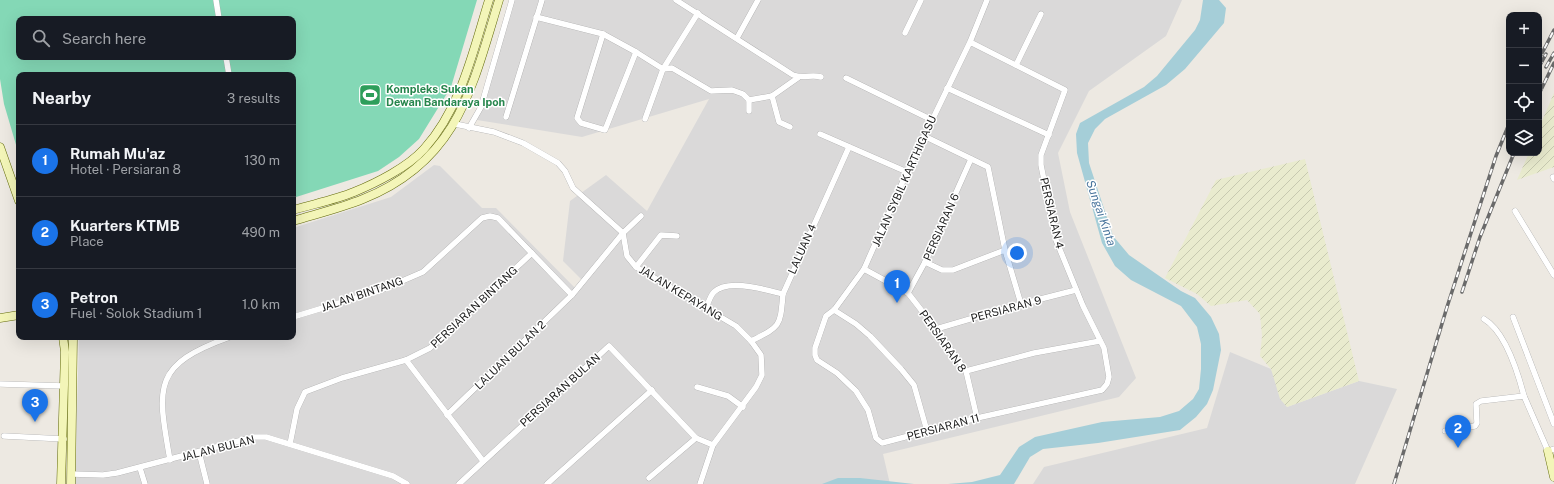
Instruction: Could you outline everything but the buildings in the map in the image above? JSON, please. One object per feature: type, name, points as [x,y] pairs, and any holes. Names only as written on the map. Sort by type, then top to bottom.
[{"type":"main road","points":[[423,150],[447,118],[457,96],[489,0]]},
{"type":"main road","points":[[296,220],[362,200],[393,184],[418,168],[435,151],[455,124],[474,83],[499,0]]},
{"type":"main road","points":[[296,209],[353,192],[370,185],[432,145],[448,126],[455,124]]},
{"type":"main road","points":[[0,147],[16,192]]},
{"type":"main road","points":[[4,317],[16,311]]},
{"type":"main road","points":[[4,317],[16,315]]},
{"type":"main road","points":[[61,484],[64,439],[65,352],[63,340]]},
{"type":"main road","points":[[71,484],[73,340]]},
{"type":"main road","points":[[1551,450],[1554,477]]},
{"type":"street","points":[[216,0],[219,16]]},
{"type":"street","points":[[469,128],[481,107],[512,0]]},
{"type":"street","points":[[506,117],[542,0]]},
{"type":"street","points":[[676,0],[793,75],[799,77],[821,77]]},
{"type":"street","points":[[737,38],[758,0]]},
{"type":"street","points":[[905,33],[921,0]]},
{"type":"street","name":"JALAN SYBIL KARTHIGASU","points":[[815,355],[826,316],[834,310],[864,269],[946,88],[970,42],[987,0]]},
{"type":"street","points":[[645,119],[663,69],[698,13]]},
{"type":"street","points":[[970,42],[1016,65],[1040,14]]},
{"type":"street","points":[[536,18],[603,34],[663,69],[672,68],[711,91],[732,90],[743,94],[749,100],[749,111]]},
{"type":"street","points":[[603,34],[577,118],[581,123],[606,130],[636,52]]},
{"type":"street","points":[[226,60],[228,72]]},
{"type":"street","name":"PERSIARAN 4","points":[[1016,65],[1064,88],[1065,92],[1042,155],[1043,176],[1056,240],[1076,290],[1104,348],[1109,377]]},
{"type":"street","points":[[749,100],[772,96],[799,77]]},
{"type":"street","points":[[846,78],[932,120]]},
{"type":"street","points":[[946,88],[1049,135]]},
{"type":"street","points":[[772,96],[779,122],[790,127]]},
{"type":"street","points":[[455,124],[494,132],[523,143],[558,163],[565,171],[573,188],[623,233]]},
{"type":"street","points":[[820,134],[907,172]]},
{"type":"street","points":[[924,136],[988,167],[1005,250],[1021,304]]},
{"type":"street","name":"LALUAN 4","points":[[752,342],[776,328],[780,319],[782,294],[849,147]]},
{"type":"street","name":"PERSIARAN 6","points":[[908,293],[925,262],[971,159]]},
{"type":"street","points":[[1515,211],[1554,275]]},
{"type":"street","name":"JALAN BINTANG","points":[[296,316],[379,291],[423,272],[482,218],[490,216],[498,218],[532,253]]},
{"type":"street","name":"LALUAN BULAN 2","points":[[447,415],[572,295],[623,233],[641,216]]},
{"type":"street","name":"JALAN KEPAYANG","points":[[623,233],[626,256],[636,267],[736,326],[752,342],[761,355],[762,375],[756,388],[713,445],[700,484]]},
{"type":"street","points":[[636,267],[661,235],[677,236]]},
{"type":"street","points":[[925,262],[942,270],[953,270],[1005,250]]},
{"type":"street","points":[[532,253],[572,295]]},
{"type":"street","name":"PERSIARAN BINTANG","points":[[290,444],[297,409],[305,392],[342,378],[406,360],[430,348],[532,253]]},
{"type":"street","name":"PERSIARAN 8","points":[[864,269],[908,293],[936,329],[966,371],[977,418]]},
{"type":"street","points":[[706,309],[712,293],[720,288],[734,285],[782,294]]},
{"type":"street","name":"PERSIARAN 9","points":[[936,329],[1021,304],[1076,290]]},
{"type":"street","points":[[834,310],[856,324],[870,336],[914,385],[927,431]]},
{"type":"street","points":[[1513,317],[1554,424]]},
{"type":"street","points":[[1484,319],[1495,327],[1505,345],[1524,396],[1551,450]]},
{"type":"street","points":[[170,460],[162,412],[164,387],[168,375],[174,366],[183,359],[203,348],[223,340]]},
{"type":"street","points":[[966,371],[1034,353],[1100,341]]},
{"type":"street","name":"PERSIARAN BULAN","points":[[459,484],[609,346],[696,438],[713,445]]},
{"type":"street","name":"PERSIARAN 11","points":[[815,355],[816,360],[837,373],[856,391],[868,410],[876,438],[882,443],[977,418],[1102,390],[1107,384],[1109,377]]},
{"type":"street","points":[[406,360],[483,461]]},
{"type":"street","points":[[0,384],[64,386]]},
{"type":"street","points":[[697,387],[728,396],[743,407]]},
{"type":"street","points":[[547,484],[652,390]]},
{"type":"street","points":[[1445,431],[1475,426],[1477,423],[1476,404],[1481,401],[1524,396]]},
{"type":"street","points":[[4,436],[64,439]]},
{"type":"street","name":"JALAN BULAN","points":[[72,474],[103,475],[140,468],[254,437],[266,438],[290,444],[393,476],[407,484]]},
{"type":"street","points":[[649,478],[696,438]]},
{"type":"street","points":[[199,452],[207,484]]},
{"type":"street","points":[[140,468],[145,484]]},
{"type":"shaded area","points":[[513,0],[1182,0],[1166,36],[1089,91],[1058,153],[1070,212],[1136,378],[1119,397],[883,454],[890,484],[75,484],[79,340],[296,340],[296,227],[391,197],[434,165],[440,166],[482,208],[496,208],[578,291],[584,282],[563,261],[570,201],[606,175],[647,211],[709,99],[582,137],[477,120]]},
{"type":"shaded area","points":[[1230,352],[1271,369],[1287,407],[1359,381],[1397,389],[1355,484],[1033,484],[1044,467],[1207,428]]},
{"type":"green space","name":"Kompleks Sukan Dewan Bandaraya Ipoh","points":[[0,0],[477,0],[451,87],[419,139],[399,157],[378,171],[296,197],[296,72],[16,72],[16,145],[4,104],[0,79]]},
{"type":"green space","points":[[1554,93],[1554,167],[1517,180],[1528,156],[1542,156],[1542,121]]},
{"type":"green space","points":[[1305,159],[1359,381],[1287,407],[1280,399],[1271,369],[1260,356],[1262,336],[1260,314],[1247,300],[1211,306],[1197,294],[1165,278],[1216,180]]},
{"type":"water","name":"Sungai Kinta","points":[[1203,0],[1219,0],[1226,8],[1224,23],[1185,69],[1166,85],[1105,119],[1095,129],[1088,143],[1089,163],[1113,236],[1129,255],[1181,291],[1195,298],[1211,317],[1219,334],[1221,350],[1213,390],[1207,404],[1196,417],[1180,430],[1098,443],[1043,449],[1030,457],[1014,484],[948,484],[972,482],[1000,475],[1019,447],[1035,437],[1102,422],[1160,417],[1179,411],[1193,399],[1199,389],[1201,344],[1197,327],[1181,306],[1131,280],[1115,266],[1102,243],[1077,153],[1076,134],[1080,123],[1144,87],[1157,76],[1195,30],[1200,20]]},
{"type":"water","points":[[838,478],[860,478],[914,484],[822,484]]},
{"type":"railway","points":[[1542,53],[1554,30]]},
{"type":"railway","points":[[1546,67],[1554,53]]},
{"type":"railway","points":[[1542,61],[1546,54]]},
{"type":"railway","points":[[1542,88],[1554,63]]},
{"type":"railway","points":[[1394,484],[1447,307],[1496,156],[1506,131]]},
{"type":"railway","points":[[1462,292],[1480,237],[1513,156]]},
{"type":"place","name":"Kompleks Sukan Dewan Bandaraya Ipoh","points":[[370,95]]},
{"type":"place","name":"Rumah Mu'az","points":[[897,303]]},
{"type":"place","name":"Petron","points":[[35,422]]},
{"type":"place","name":"Kuarters KTMB","points":[[1458,448]]}]
